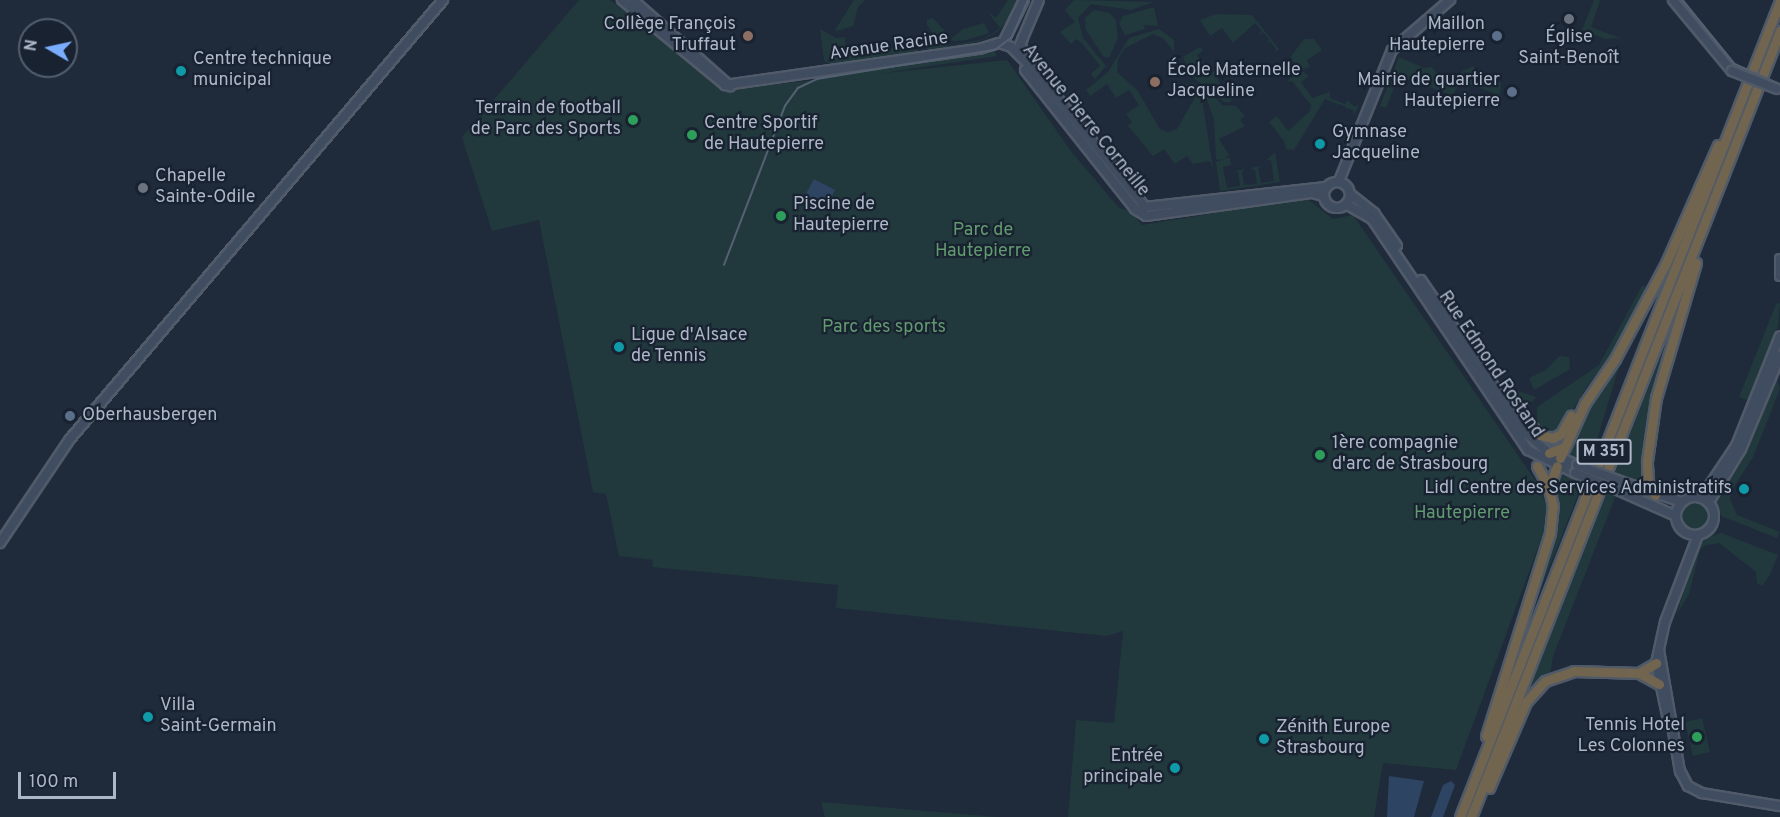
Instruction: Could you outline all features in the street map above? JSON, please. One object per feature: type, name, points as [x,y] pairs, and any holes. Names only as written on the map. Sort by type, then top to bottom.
[{"type":"highway","name":"M 351","points":[[1460,817],[1780,1]]},
{"type":"highway","name":"M 351","points":[[1473,817],[1780,32]]},
{"type":"highway","points":[[1549,488],[1562,448],[1666,263],[1747,86]]},
{"type":"highway","points":[[1655,495],[1648,483],[1647,461],[1656,398],[1692,273],[1735,161],[1757,90]]},
{"type":"highway","points":[[1531,426],[1544,436],[1558,436],[1583,397],[1602,377]]},
{"type":"highway","points":[[1549,453],[1562,448]]},
{"type":"highway","points":[[1455,817],[1484,741],[1550,533],[1553,506],[1549,488],[1537,466]]},
{"type":"highway","points":[[1639,673],[1656,663]]},
{"type":"highway","points":[[1473,817],[1526,702],[1539,686],[1567,672],[1639,673],[1659,684]]},
{"type":"street","points":[[0,543],[70,439],[443,0]]},
{"type":"street","points":[[622,0],[717,82],[730,86]]},
{"type":"street","points":[[633,0],[730,86]]},
{"type":"street","points":[[1008,47],[1024,0]]},
{"type":"street","points":[[1008,47],[1023,38],[1039,0]]},
{"type":"street","points":[[1339,182],[1350,194],[1346,204],[1332,207],[1323,196],[1326,187],[1339,182],[1392,50],[1441,3],[1450,0]]},
{"type":"street","points":[[1673,0],[1732,71],[1778,90]]},
{"type":"street","name":"Avenue Pierre Corneille","points":[[1023,38],[1020,45],[1040,76],[1145,207],[1326,187]]},
{"type":"street","points":[[1008,47],[1040,76]]},
{"type":"street","name":"Avenue Racine","points":[[730,86],[1008,47]]},
{"type":"street","name":"Avenue Pierre Corneille","points":[[1008,47],[1141,213],[1153,216],[1312,193],[1323,196]]},
{"type":"street","name":"Rue Edmond Rostand","points":[[1350,194],[1381,222],[1522,428],[1559,462],[1575,473],[1676,516]]},
{"type":"street","name":"Rue Edmond Rostand","points":[[1346,204],[1372,219],[1528,450],[1559,462],[1577,465],[1655,495],[1682,502]]},
{"type":"street","points":[[1780,258],[1780,276]]},
{"type":"street","points":[[1701,498],[1739,440],[1780,336]]},
{"type":"street","points":[[1709,502],[1742,448],[1780,356]]},
{"type":"street","points":[[1528,450],[1537,466]]},
{"type":"street","points":[[1673,734],[1659,684],[1656,663],[1686,559],[1698,535],[1713,523],[1714,512],[1709,502],[1701,498],[1682,502],[1676,516],[1684,532],[1686,559]]},
{"type":"street","points":[[1684,532],[1698,535]]},
{"type":"street","points":[[1659,650],[1680,771],[1688,786],[1702,793],[1780,806]]},
{"type":"green space","name":"Parc des sports","points":[[579,0],[610,0],[728,89],[816,80],[816,76],[993,48],[997,56],[876,74],[1007,60],[1070,150],[1119,208],[1130,211],[1142,225],[1306,198],[1333,219],[1353,215],[1539,486],[1546,504],[1547,523],[1456,770],[1383,763],[1374,817],[1068,817],[1076,720],[1114,723],[1123,631],[1107,636],[836,608],[838,585],[652,567],[653,560],[619,556],[606,494],[593,492],[539,220],[492,231],[462,137]]},
{"type":"green space","points":[[854,0],[865,0],[858,7],[853,26],[835,30]]},
{"type":"green space","points":[[1008,0],[1016,0],[1006,22],[998,31],[983,40],[928,50],[919,40],[937,41],[927,25],[927,20],[933,18],[945,31],[948,46],[984,39],[1000,28],[988,12],[996,18]]},
{"type":"green space","points":[[1074,0],[1153,2],[1131,10],[1091,4],[1078,18],[1083,38],[1106,66],[1095,79],[1091,74],[1100,66],[1082,43],[1076,39],[1071,44],[1060,32],[1075,22],[1065,10]]},
{"type":"green space","points":[[1594,0],[1600,0],[1591,27],[1620,38],[1625,46],[1619,38],[1606,39],[1582,30]]},
{"type":"green space","points":[[1154,7],[1158,26],[1144,25],[1145,29],[1125,35],[1119,23],[1123,16]]},
{"type":"green space","points":[[1094,10],[1109,13],[1116,20],[1118,38],[1109,58],[1103,56],[1086,30],[1085,18]]},
{"type":"green space","points":[[1216,14],[1252,15],[1279,49],[1274,53],[1276,49],[1270,41],[1267,44],[1269,39],[1263,32],[1259,35],[1261,30],[1255,23],[1233,43],[1222,28],[1210,36],[1200,20]]},
{"type":"green space","points":[[984,23],[989,33],[967,40],[954,41],[951,39],[963,29]]},
{"type":"green space","points":[[820,29],[836,38],[845,37],[845,55],[889,45],[890,48],[907,46],[906,35],[919,52],[831,64],[824,61]]},
{"type":"green space","points":[[1159,29],[1174,40],[1174,52],[1164,39],[1153,34],[1125,48],[1118,59],[1117,72],[1138,91],[1159,128],[1167,132],[1177,129],[1194,99],[1195,92],[1184,85],[1193,83],[1200,86],[1213,168],[1210,161],[1193,164],[1187,156],[1175,164],[1164,149],[1153,156],[1128,126],[1132,122],[1126,114],[1139,105],[1129,90],[1116,98],[1107,84],[1090,96],[1086,90],[1108,72],[1129,38]]},
{"type":"green space","points":[[1304,39],[1314,39],[1322,50],[1307,60],[1310,67],[1304,69],[1289,59]]},
{"type":"green space","points":[[1200,47],[1203,50],[1197,55],[1211,73],[1215,70],[1219,74],[1228,67],[1226,62],[1233,66],[1217,78],[1223,90],[1234,85],[1231,102],[1224,102],[1196,80],[1187,67],[1183,57]]},
{"type":"green space","points":[[1399,57],[1424,68],[1432,67],[1443,81],[1473,66],[1484,80],[1501,82],[1500,96],[1460,80],[1453,96],[1399,75],[1386,108],[1380,106]]},
{"type":"green space","points":[[1287,61],[1309,76],[1301,82],[1312,98],[1330,92],[1330,98],[1345,104],[1347,100],[1355,107],[1359,104],[1354,116],[1353,110],[1347,108],[1346,112],[1346,107],[1339,104],[1336,108],[1338,104],[1325,99],[1294,150],[1286,149],[1284,141],[1269,122],[1277,116],[1288,131],[1310,111],[1311,105],[1292,81],[1287,82],[1294,74],[1286,63],[1281,65]]},
{"type":"green space","points":[[1211,92],[1222,105],[1236,106],[1245,116],[1240,120],[1245,126],[1219,139],[1229,155],[1224,159],[1216,160],[1214,120],[1206,97]]},
{"type":"green space","points":[[1275,152],[1280,182],[1220,191],[1216,162],[1230,157],[1231,165],[1223,167],[1227,188],[1240,186],[1238,172],[1234,171],[1245,169],[1242,172],[1244,185],[1257,184],[1255,170],[1250,168],[1262,166],[1258,169],[1261,183],[1274,181],[1271,160],[1267,160]]},
{"type":"green space","points":[[1642,286],[1646,286],[1644,294],[1611,357],[1586,388],[1562,428],[1557,434],[1547,435],[1537,426],[1537,407],[1599,365]]},
{"type":"green space","points":[[1780,303],[1778,326],[1748,400],[1739,397],[1776,304]]},
{"type":"green space","points":[[1667,341],[1644,441],[1643,483],[1623,477],[1553,656],[1550,675],[1530,688]]},
{"type":"green space","points":[[1559,356],[1569,357],[1570,369],[1534,390],[1529,378],[1546,370]]},
{"type":"green space","points":[[1621,360],[1590,463],[1572,456],[1567,449],[1590,404]]},
{"type":"green space","points":[[1777,378],[1780,389],[1753,457],[1733,488],[1730,499],[1737,515],[1780,532],[1777,538],[1721,516],[1717,502],[1743,459]]},
{"type":"green space","points":[[1509,388],[1536,397],[1528,407],[1527,424],[1501,390]]},
{"type":"green space","points":[[1558,474],[1583,482],[1525,629],[1553,535],[1552,488]]},
{"type":"green space","points":[[1696,502],[1706,506],[1710,516],[1706,526],[1696,530],[1686,526],[1682,516],[1686,506]]},
{"type":"green space","points":[[1721,533],[1778,555],[1770,575],[1762,586],[1757,583],[1756,572],[1719,543],[1706,545],[1700,550],[1689,594],[1677,614],[1699,541]]},
{"type":"green space","name":"Tennis Hotel Les Colonnes","points":[[1702,718],[1710,752],[1693,756],[1685,722]]},
{"type":"green space","points":[[821,802],[997,817],[825,817]]},
{"type":"water","points":[[814,179],[835,190],[824,212],[802,201]]},
{"type":"water","points":[[1389,776],[1424,781],[1414,817],[1387,817]]},
{"type":"water","points":[[1451,781],[1455,785],[1443,817],[1431,817],[1443,785]]},
{"type":"tram line","points":[[724,265],[785,106],[798,88],[817,79],[995,50],[1012,37],[1028,0]]},
{"type":"tram line","points":[[1683,0],[1735,64],[1780,84]]},
{"type":"place","name":"Église Saint-Benoît","points":[[1569,19]]},
{"type":"place","name":"Collège François Truffaut","points":[[748,36]]},
{"type":"place","name":"Maillon Hautepierre","points":[[1497,36]]},
{"type":"place","name":"Centre technique municipal","points":[[181,71]]},
{"type":"place","name":"École Maternelle Jacqueline","points":[[1155,82]]},
{"type":"place","name":"Mairie de quartier Hautepierre","points":[[1512,92]]},
{"type":"place","name":"Terrain de football de Parc des Sports","points":[[633,120]]},
{"type":"place","name":"Centre Sportif de Hautepierre","points":[[692,135]]},
{"type":"place","name":"Gymnase Jacqueline","points":[[1320,144]]},
{"type":"place","name":"Chapelle Sainte-Odile","points":[[143,188]]},
{"type":"place","name":"Piscine de Hautepierre","points":[[781,216]]},
{"type":"place","name":"Ligue d'Alsace de Tennis","points":[[619,347]]},
{"type":"place","name":"Oberhausbergen","points":[[70,416]]},
{"type":"place","name":"1ère compagnie d'arc de Strasbourg","points":[[1320,455]]},
{"type":"place","name":"Lidl Centre des Services Administratifs","points":[[1744,489]]},
{"type":"place","name":"Villa Saint-Germain","points":[[148,717]]},
{"type":"place","name":"Tennis Hotel Les Colonnes","points":[[1697,737]]},
{"type":"place","name":"Zénith Europe Strasbourg","points":[[1264,739]]},
{"type":"place","name":"Entrée principale","points":[[1175,768]]},
{"type":"park label","name":"Parc de Hautepierre","points":[[983,242]]},
{"type":"park label","name":"Hautepierre","points":[[1462,514]]}]
